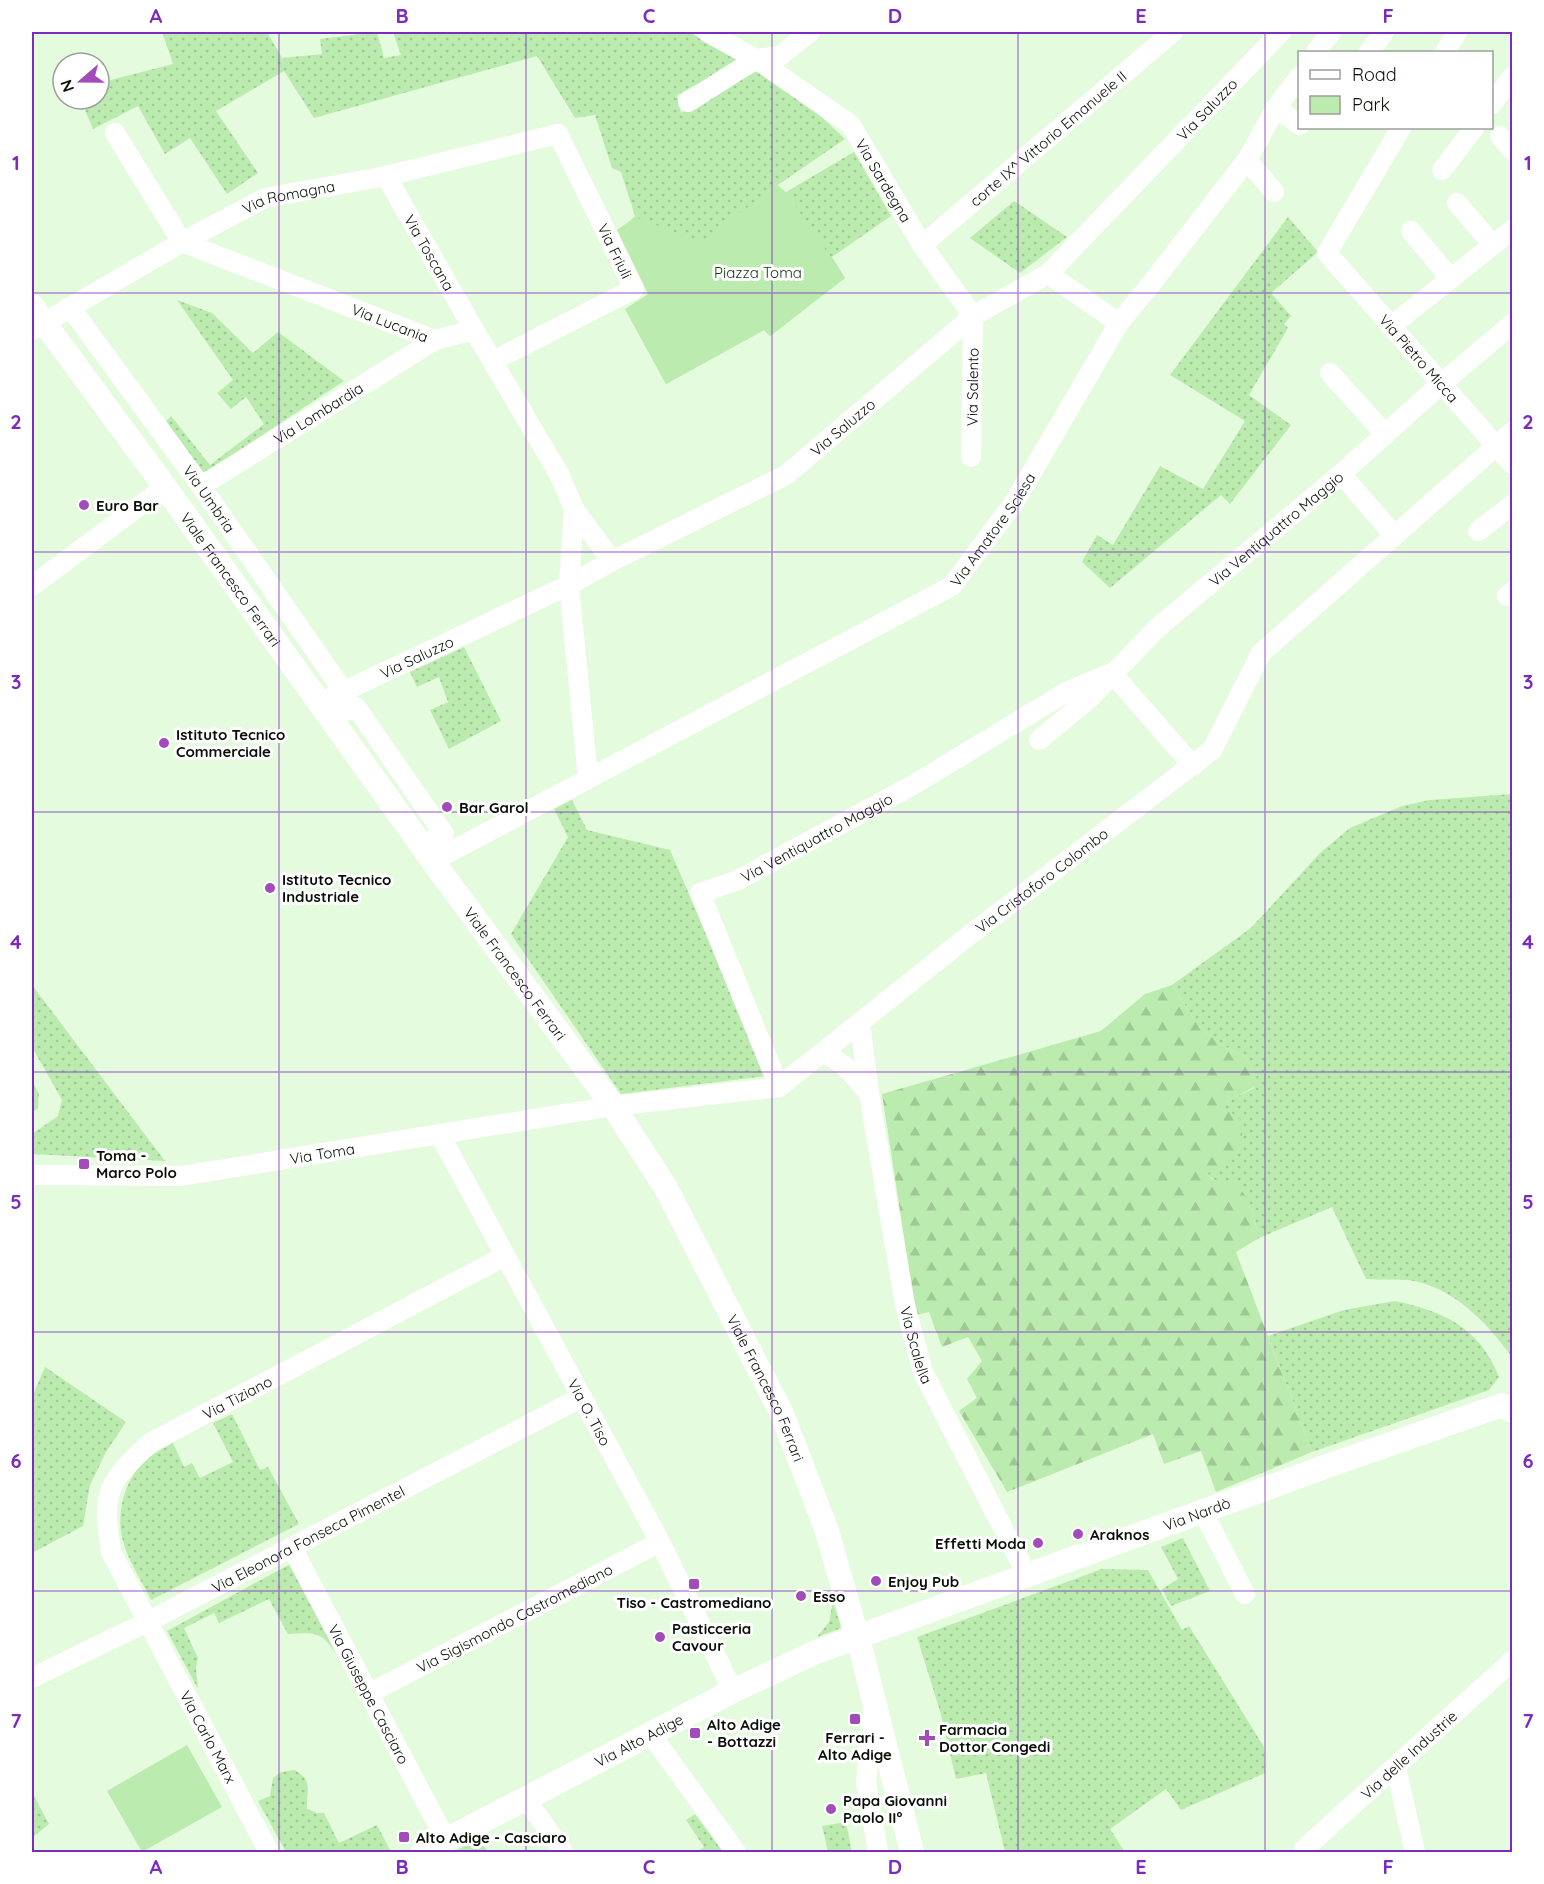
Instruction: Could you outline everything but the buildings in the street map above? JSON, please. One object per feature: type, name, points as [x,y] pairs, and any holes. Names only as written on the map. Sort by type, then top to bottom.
[{"type":"street","name":"Via Sardegna","points":[[706,32],[756,59],[851,125],[922,245],[974,316]]},
{"type":"street","points":[[688,102],[756,59],[780,56],[810,32]]},
{"type":"street","name":"corte IX^ Vittorio Emanuele II","points":[[922,245],[1173,32]]},
{"type":"street","name":"Via Saluzzo","points":[[325,710],[344,692],[569,585],[612,561],[786,475],[974,316],[1048,274],[1281,32]]},
{"type":"street","points":[[1317,51],[1331,32]]},
{"type":"street","points":[[1370,51],[1384,32]]},
{"type":"street","points":[[1446,51],[1457,32]]},
{"type":"street","name":"Via Amatore Sciesa","points":[[428,854],[588,778],[952,586],[1015,501],[1119,322],[1148,289],[1247,160],[1276,108],[1298,76]]},
{"type":"street","points":[[1493,101],[1512,77]]},
{"type":"street","points":[[1276,108],[1298,124]]},
{"type":"street","name":"Via Pietro Micca","points":[[1400,129],[1327,253],[1512,464]]},
{"type":"street","points":[[1442,170],[1473,129]]},
{"type":"street","points":[[115,133],[182,242]]},
{"type":"street","name":"Via Romagna","points":[[36,320],[70,308],[182,242],[265,198],[386,176],[558,134]]},
{"type":"street","name":"Via Friuli","points":[[493,361],[634,289],[558,134]]},
{"type":"street","points":[[1247,160],[1274,192]]},
{"type":"street","name":"Via Toscana","points":[[386,176],[474,330]]},
{"type":"street","points":[[1457,203],[1493,245]]},
{"type":"street","points":[[1391,326],[1512,230]]},
{"type":"street","points":[[1411,231],[1451,279]]},
{"type":"street","name":"Via Lucania","points":[[182,242],[435,340],[474,330]]},
{"type":"street","points":[[1048,274],[1119,322]]},
{"type":"street","name":"Via Umbria","points":[[70,308],[201,486],[344,692]]},
{"type":"street","name":"Via Salento","points":[[971,457],[974,316]]},
{"type":"street","name":"Viale Francesco Ferrari","points":[[36,320],[165,487],[428,854],[613,1106],[666,1188],[783,1414],[827,1531],[857,1637],[912,1852]]},
{"type":"street","name":"Via Ventiquattro Maggio","points":[[1039,740],[1091,697],[1156,629],[1341,474],[1442,383],[1512,324]]},
{"type":"street","points":[[474,330],[559,474],[574,509],[612,561]]},
{"type":"street","name":"Via Lombardia","points":[[201,486],[435,340]]},
{"type":"street","points":[[1330,373],[1385,434]]},
{"type":"street","name":"Via Cristoforo Colombo","points":[[780,1087],[967,937],[1212,750],[1261,653],[1512,432]]},
{"type":"street","points":[[1341,474],[1394,535]]},
{"type":"street","points":[[32,586],[165,487]]},
{"type":"street","points":[[1478,531],[1512,505]]},
{"type":"street","points":[[574,509],[569,585],[588,778]]},
{"type":"street","points":[[1112,673],[1192,766]]},
{"type":"street","name":"Via Ventiquattro Maggio","points":[[780,1087],[700,893],[736,881],[913,785],[1068,691],[1112,673]]},
{"type":"street","name":"Via Scalella","points":[[860,1023],[869,1094],[905,1305],[923,1372],[1027,1575]]},
{"type":"street","name":"Via Scalella","points":[[824,1052],[846,1066],[869,1094]]},
{"type":"street","points":[[613,1106],[780,1087]]},
{"type":"street","name":"Via Toma","points":[[32,1175],[181,1176],[613,1106]]},
{"type":"street","name":"Via O. Tiso","points":[[440,1135],[660,1542],[733,1691]]},
{"type":"street","name":"Via Tiziano","points":[[147,1622],[111,1552],[107,1521],[109,1495],[124,1469],[143,1449],[150,1443],[505,1256]]},
{"type":"street","name":"Via Eleonora Fonseca Pimentel","points":[[32,1677],[147,1622],[582,1397]]},
{"type":"street","name":"Via Nardò","points":[[857,1637],[1333,1464],[1509,1403]]},
{"type":"street","points":[[1203,1512],[1245,1594]]},
{"type":"street","name":"Via Sigismondo Castromediano","points":[[368,1694],[660,1542]]},
{"type":"street","name":"Via Giuseppe Casciaro","points":[[292,1548],[446,1840]]},
{"type":"street","name":"Via Carlo Marx","points":[[147,1622],[269,1852]]},
{"type":"street","name":"Via Alto Adige","points":[[423,1852],[733,1691],[816,1652],[857,1637]]},
{"type":"street","name":"Via delle Industrie","points":[[1304,1849],[1512,1661]]},
{"type":"street","name":"Viale Francesco Ferrari","points":[[874,1706],[866,1782],[878,1852]]},
{"type":"street","points":[[650,1733],[736,1852]]},
{"type":"street","points":[[1396,1768],[1415,1852]]},
{"type":"street","points":[[526,1798],[563,1852]]},
{"type":"green space","points":[[162,32],[267,32],[282,58],[322,54],[320,39],[377,32],[384,58],[401,55],[393,32],[689,32],[740,61],[677,95],[681,113],[757,71],[809,105],[845,139],[769,191],[703,250],[631,220],[635,216],[621,172],[612,168],[595,115],[575,118],[537,56],[314,118],[284,71],[216,111],[258,173],[227,194],[190,138],[165,154],[138,106],[93,129],[85,111],[111,111],[111,80],[173,64]]},
{"type":"green space","name":"Piazza Toma","points":[[854,152],[891,216],[832,257],[845,278],[770,336],[764,330],[666,384],[625,309],[644,316],[786,192]]},
{"type":"green space","name":"Piazza Toma","points":[[777,185],[786,192],[845,278],[770,336],[764,330],[666,384],[625,309],[648,294],[617,230],[635,217],[701,242]]},
{"type":"green space","points":[[1014,201],[1067,237],[1020,273],[970,238]]},
{"type":"green space","points":[[1288,217],[1318,252],[1271,293],[1291,316],[1284,324],[1288,328],[1249,395],[1291,425],[1230,504],[1221,495],[1110,588],[1082,562],[1097,535],[1113,545],[1160,466],[1203,489],[1245,421],[1170,375]]},
{"type":"green space","points":[[177,300],[212,313],[253,353],[278,332],[344,381],[202,475],[166,421],[171,416],[210,465],[264,424],[246,397],[231,409],[217,393],[233,380]]},
{"type":"green space","points":[[464,647],[501,721],[449,749],[430,710],[448,702],[439,677],[417,687],[410,672]]},
{"type":"green space","points":[[1512,794],[1512,1357],[1480,1319],[1468,1308],[1440,1290],[1408,1280],[1366,1279],[1332,1207],[1259,1238],[1250,1203],[1206,1174],[1220,1105],[1254,1088],[1247,1058],[1220,1044],[1198,1025],[1172,985],[1251,928],[1321,852],[1350,828],[1402,806],[1430,800]]},
{"type":"green space","points":[[572,800],[587,830],[670,850],[767,1076],[621,1094],[511,934],[568,837],[554,809]]},
{"type":"green space","points":[[32,985],[165,1161],[32,1154],[32,1134],[58,1116],[62,1100],[32,1047]]},
{"type":"green space","points":[[1172,985],[1198,1025],[1220,1044],[1247,1058],[1257,1075],[1254,1087],[1221,1105],[1240,1119],[1243,1141],[1227,1164],[1206,1174],[1214,1180],[1236,1182],[1250,1203],[1259,1238],[1236,1252],[1312,1452],[1216,1492],[1201,1451],[1164,1464],[1153,1434],[1007,1492],[959,1411],[977,1398],[967,1379],[982,1361],[968,1337],[942,1347],[929,1312],[916,1315],[882,1094],[1101,1031],[1145,994]]},
{"type":"green space","points":[[32,1081],[39,1094],[38,1108],[32,1113]]},
{"type":"green space","points":[[1395,1301],[1430,1310],[1458,1324],[1481,1346],[1499,1377],[1489,1390],[1312,1452],[1268,1336],[1344,1310]]},
{"type":"green space","points":[[45,1367],[126,1422],[106,1452],[90,1485],[83,1526],[32,1553],[32,1397]]},
{"type":"green space","points":[[232,1414],[260,1470],[268,1467],[299,1524],[151,1600],[123,1541],[120,1521],[126,1490],[135,1472],[145,1461],[173,1443],[184,1467],[192,1463],[200,1478],[233,1462],[213,1423]]},
{"type":"green space","points":[[1183,1538],[1210,1591],[1171,1606],[1162,1589],[1178,1579],[1161,1547]]},
{"type":"green space","points":[[292,1563],[343,1662],[326,1640],[316,1634],[288,1634],[269,1599],[219,1623],[214,1613],[184,1628],[198,1658],[196,1668],[198,1689],[167,1631]]},
{"type":"green space","points":[[1102,1569],[1148,1570],[1182,1630],[1189,1626],[1264,1747],[1265,1773],[1181,1810],[1166,1789],[1110,1829],[1125,1852],[1005,1852],[986,1773],[956,1779],[940,1711],[917,1637]]},
{"type":"green space","points":[[833,1601],[841,1627],[817,1637],[829,1622]]},
{"type":"green space","points":[[187,1745],[222,1807],[142,1852],[107,1791]]},
{"type":"green space","points":[[295,1770],[307,1782],[307,1809],[324,1813],[339,1843],[377,1825],[390,1850],[386,1852],[286,1852],[258,1801],[270,1796],[273,1778],[281,1772]]},
{"type":"green space","points":[[32,1792],[49,1824],[32,1838]]},
{"type":"green space","points":[[695,1814],[723,1852],[696,1852],[704,1847],[686,1820]]},
{"type":"green space","points":[[846,1822],[852,1852],[828,1852],[822,1826]]},
{"type":"green space","points":[[477,1839],[489,1852],[454,1852]]},
{"type":"place","name":"Euro Bar","points":[[84,505]]},
{"type":"place","name":"Istituto Tecnico Commerciale","points":[[164,743]]},
{"type":"place","name":"Bar Garol","points":[[447,807]]},
{"type":"place","name":"Istituto Tecnico Industriale","points":[[270,888]]},
{"type":"place","name":"Toma - Marco Polo","points":[[84,1164]]},
{"type":"place","name":"Araknos","points":[[1078,1534]]},
{"type":"place","name":"Effetti Moda","points":[[1038,1543]]},
{"type":"place","name":"Enjoy Pub","points":[[876,1581]]},
{"type":"place","name":"Tiso - Castromediano","points":[[694,1584]]},
{"type":"place","name":"Esso","points":[[801,1596]]},
{"type":"place","name":"Pasticceria Cavour","points":[[660,1637]]},
{"type":"place","name":"Ferrari - Alto Adige","points":[[855,1719]]},
{"type":"place","name":"Alto Adige - Bottazzi","points":[[695,1733]]},
{"type":"place","name":"Farmacia Dottor Congedi","points":[[927,1738]]},
{"type":"place","name":"Papa Giovanni Paolo II°","points":[[831,1809]]},
{"type":"place","name":"Alto Adige - Casciaro","points":[[404,1837]]}]
